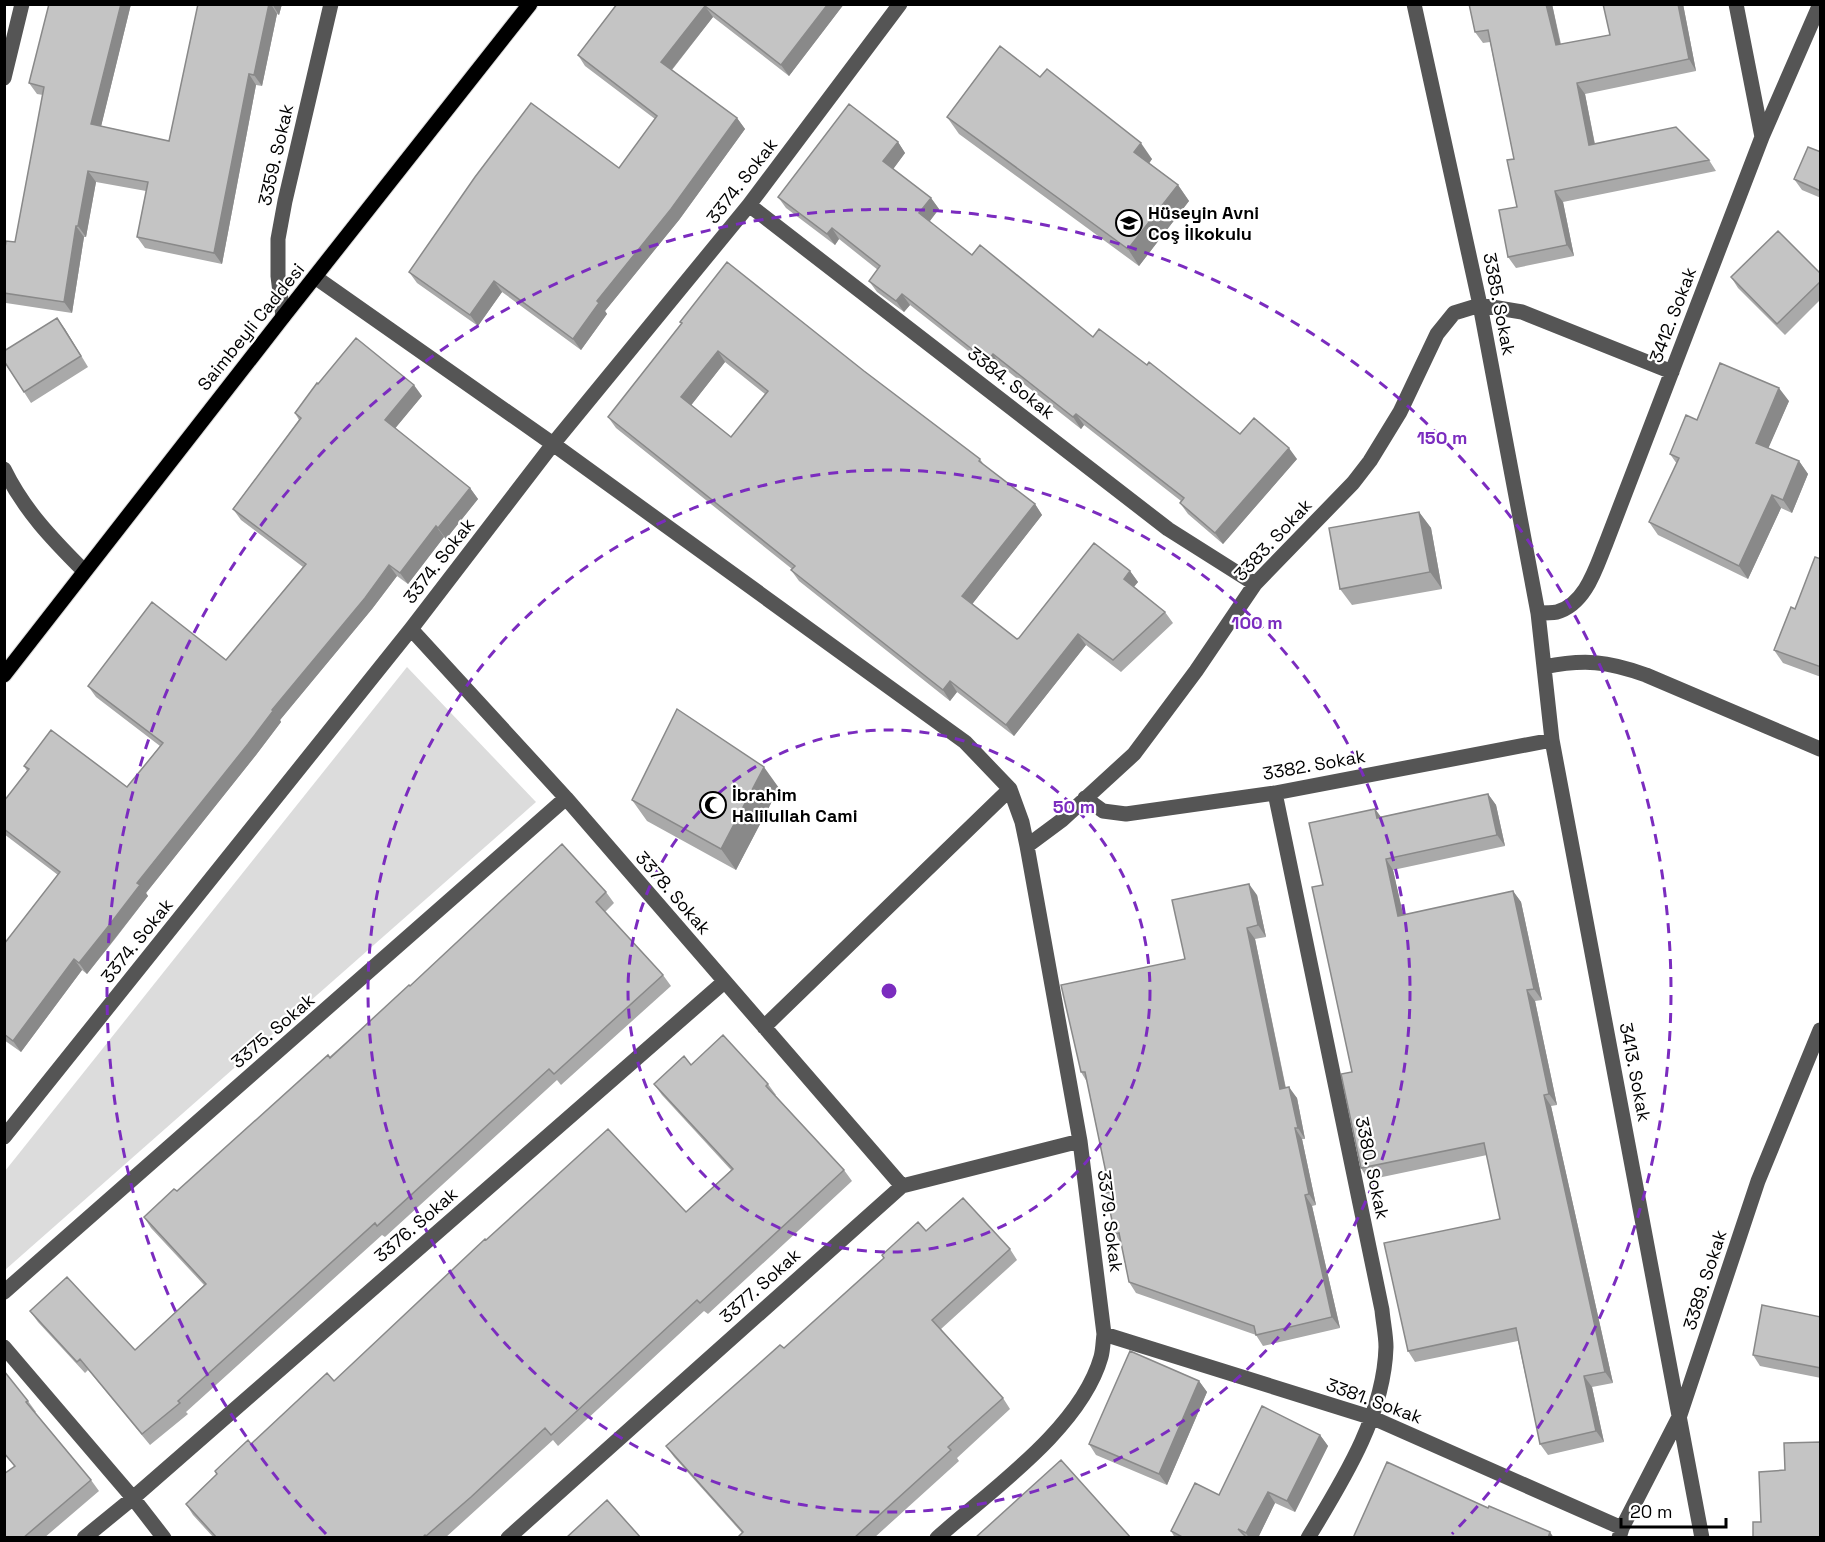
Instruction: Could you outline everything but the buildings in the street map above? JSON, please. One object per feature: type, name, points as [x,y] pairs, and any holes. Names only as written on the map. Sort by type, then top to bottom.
[{"type":"main road","name":"Saimbeyli Caddesi","points":[[4,675],[530,4]]},
{"type":"street","points":[[5,76],[22,4]]},
{"type":"street","name":"3359. Sokak","points":[[283,317],[278,276],[278,239],[331,4]]},
{"type":"street","name":"3374. Sokak","points":[[4,1137],[411,629],[553,444],[749,205],[900,4]]},
{"type":"street","name":"3385. Sokak","points":[[1414,4],[1480,305],[1538,613]]},
{"type":"street","points":[[1736,4],[1762,137]]},
{"type":"street","name":"3412. Sokak","points":[[1538,613],[1558,612],[1573,602],[1588,586],[1762,137],[1820,4]]},
{"type":"street","name":"3384. Sokak","points":[[749,205],[1168,529],[1255,584]]},
{"type":"street","points":[[315,277],[553,444],[965,742],[1010,789],[764,1027]]},
{"type":"street","points":[[1480,305],[1522,312],[1672,372]]},
{"type":"street","name":"3383. Sokak","points":[[1027,846],[1062,820],[1134,754],[1196,671],[1255,584],[1316,523],[1370,461],[1400,412],[1442,327],[1454,313],[1480,305]]},
{"type":"street","points":[[4,469],[39,526],[84,571]]},
{"type":"street","name":"3413. Sokak","points":[[1538,613],[1552,740],[1702,1538]]},
{"type":"street","name":"3378. Sokak","points":[[411,629],[566,798],[902,1186]]},
{"type":"street","points":[[1544,667],[1590,662],[1619,665],[1821,749]]},
{"type":"street","name":"3382. Sokak","points":[[1085,798],[1103,811],[1126,814],[1275,793],[1552,740]]},
{"type":"street","name":"3379. Sokak","points":[[937,1538],[1040,1448],[1057,1430],[1093,1377],[1101,1356],[1104,1334],[1080,1141],[1027,846],[1022,822],[1010,789]]},
{"type":"street","name":"3380. Sokak","points":[[1275,793],[1382,1310],[1386,1346],[1383,1378],[1373,1418],[1328,1505],[1308,1538]]},
{"type":"street","name":"3375. Sokak","points":[[4,1293],[566,798]]},
{"type":"street","name":"3376. Sokak","points":[[84,1538],[133,1498],[724,981]]},
{"type":"street","name":"3389. Sokak","points":[[1620,1533],[1680,1415],[1758,1181],[1821,1030]]},
{"type":"street","name":"3377. Sokak","points":[[508,1538],[902,1186],[1080,1141]]},
{"type":"street","name":"3381. Sokak","points":[[1104,1334],[1373,1418],[1620,1533]]},
{"type":"street","points":[[4,1347],[133,1498],[164,1538]]},
{"type":"shaded area","points":[[407,667],[536,802],[5,1270],[5,1171]]},
{"type":"place","name":"Hüseyin Avni Coş İlkokulu","points":[[1129,223]]},
{"type":"place","name":"İbrahim Halilullah Cami","points":[[713,805]]}]
